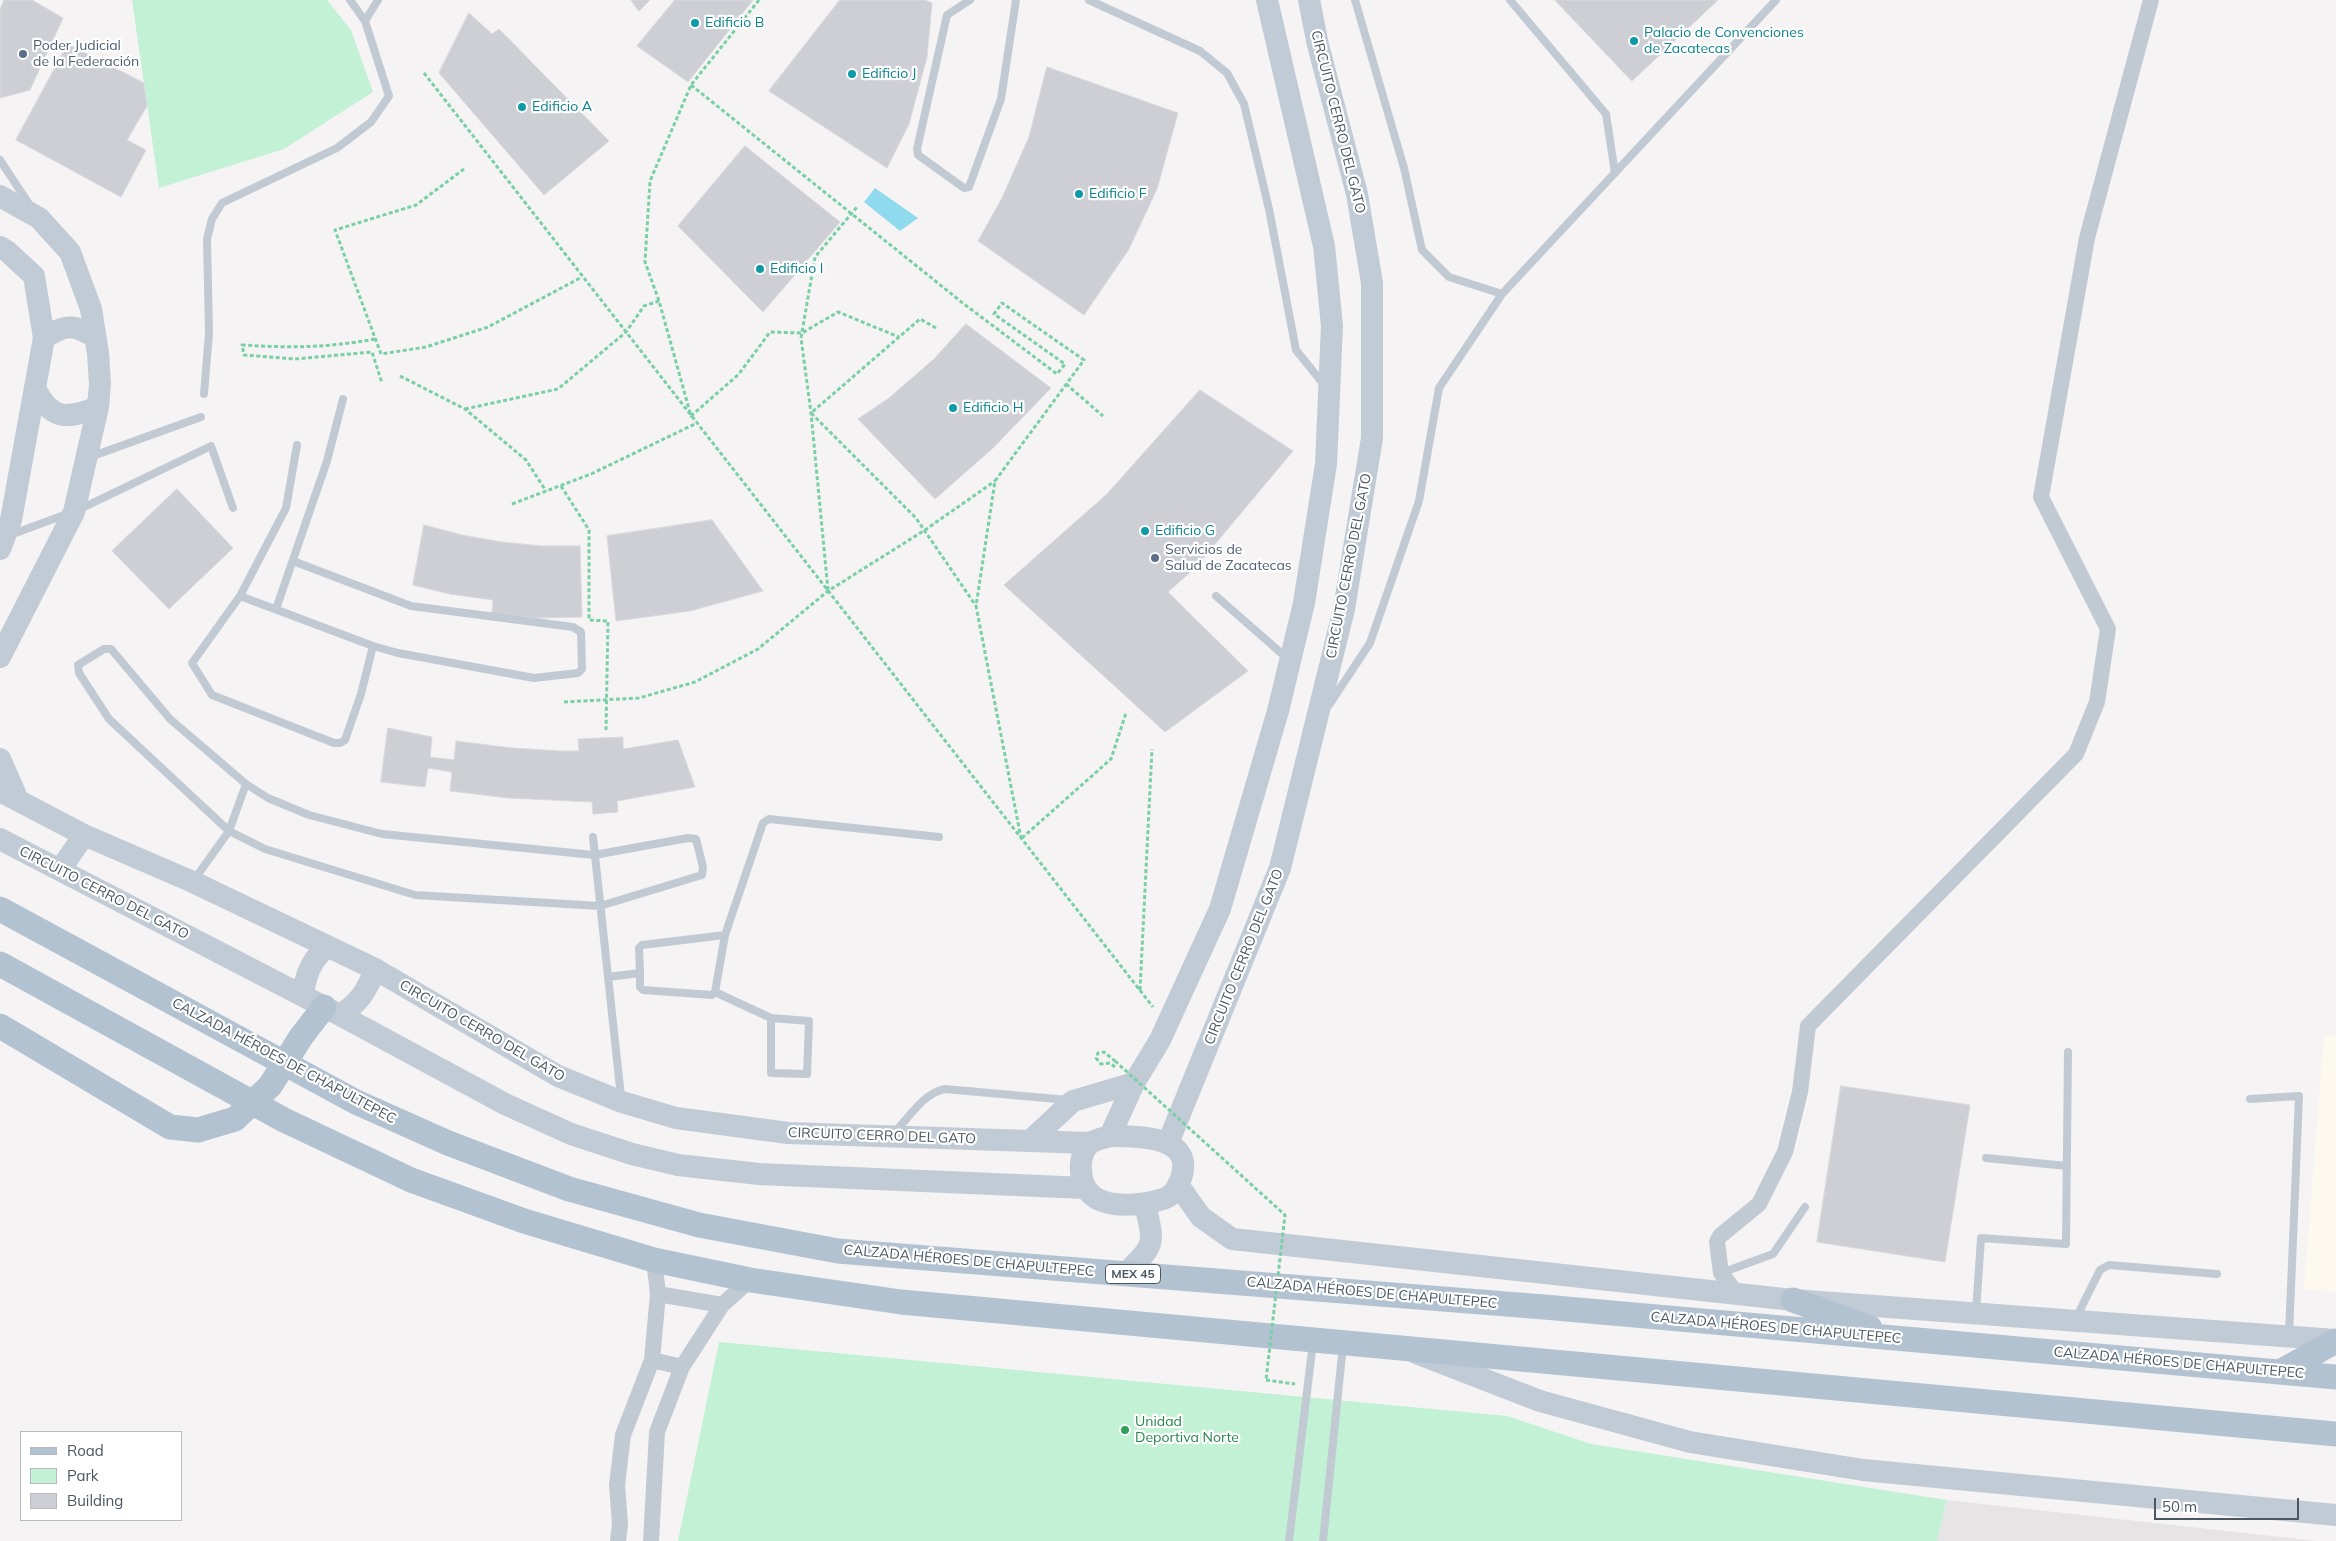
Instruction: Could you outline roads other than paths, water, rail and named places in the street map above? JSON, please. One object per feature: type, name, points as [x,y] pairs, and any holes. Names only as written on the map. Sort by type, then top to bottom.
[{"type":"main road","points":[[0,895],[51,937]]},
{"type":"main road","name":"CALZADA HÉROES DE CHAPULTEPEC","points":[[0,909],[356,1102],[448,1143],[568,1189],[699,1225],[838,1251],[1544,1307],[1903,1340],[2336,1376]]},
{"type":"main road","points":[[0,964],[284,1120],[411,1180],[524,1221],[654,1260],[750,1280],[901,1302],[2336,1434]]},
{"type":"main road","points":[[0,1026],[170,1127],[198,1130],[235,1119],[270,1086],[322,1006]]},
{"type":"main road","points":[[1793,1300],[1903,1340]]},
{"type":"main road","points":[[2280,1372],[2336,1341]]},
{"type":"street","points":[[1100,1139],[1145,1137],[1168,1142],[1176,1149],[1182,1159],[1183,1169],[1178,1185],[1169,1198],[1144,1205],[1104,1201],[1092,1196],[1081,1177],[1081,1156],[1100,1139],[1167,1025],[1220,909],[1278,710],[1304,603],[1326,464],[1332,326],[1324,246],[1267,0]]},
{"type":"street","name":"CIRCUITO CERRO DEL GATO","points":[[1168,1142],[1280,868],[1344,609],[1372,438],[1372,283],[1357,194],[1318,45],[1309,0]]},
{"type":"street","points":[[1737,1294],[1721,1273],[1717,1242],[1720,1236],[1759,1204],[1785,1152],[1800,1092],[1808,1026],[2076,754],[2096,702],[2108,629],[2041,497],[2087,238],[2151,0]]},
{"type":"street","points":[[0,196],[39,218],[70,252],[88,295],[96,337],[100,384],[98,407],[74,512],[0,656]]},
{"type":"street","points":[[0,247],[34,276],[44,338],[36,390],[6,530]]},
{"type":"street","points":[[44,338],[63,327],[78,327],[96,337]]},
{"type":"street","points":[[36,390],[44,406],[62,415],[80,414],[98,407]]},
{"type":"street","points":[[0,759],[9,795]]},
{"type":"street","name":"CIRCUITO CERRO DEL GATO","points":[[9,795],[84,835],[193,882],[375,969],[558,1076],[622,1102],[676,1118],[788,1133],[1030,1141],[1100,1139]]},
{"type":"street","points":[[60,870],[84,835]]},
{"type":"street","name":"CIRCUITO CERRO DEL GATO","points":[[0,839],[322,1006],[505,1104],[571,1134],[632,1154],[678,1165],[759,1174],[1086,1188]]},
{"type":"street","points":[[327,946],[314,958],[308,971],[322,1006],[354,1006],[363,997],[375,969]]},
{"type":"street","points":[[1030,1141],[1073,1101],[1134,1083]]},
{"type":"street","points":[[1178,1185],[1201,1217],[1232,1239],[1793,1300],[2336,1341]]},
{"type":"street","points":[[1125,1274],[1149,1250],[1152,1232],[1144,1205]]},
{"type":"street","points":[[618,1541],[620,1524],[618,1485],[623,1435],[652,1360],[658,1294],[654,1260]]},
{"type":"street","points":[[651,1541],[657,1432],[682,1367],[722,1305],[750,1280]]},
{"type":"street","points":[[658,1294],[722,1305]]},
{"type":"street","points":[[1402,1348],[1540,1402],[1690,1442],[1863,1470],[2336,1515]]},
{"type":"street","points":[[652,1360],[682,1367]]},
{"type":"lane","points":[[204,394],[208,333],[207,239],[212,219],[222,203],[337,148],[372,122],[389,96],[365,21],[350,0]]},
{"type":"lane","points":[[365,21],[378,0]]},
{"type":"lane","points":[[970,0],[947,15],[917,149],[918,155],[964,188],[968,187],[1001,99],[1016,0]]},
{"type":"lane","points":[[1089,0],[1200,51],[1227,73],[1244,104],[1269,209],[1296,350],[1329,392]]},
{"type":"lane","points":[[1355,0],[1404,168],[1422,250],[1449,276],[1502,294]]},
{"type":"lane","points":[[1510,0],[1606,114],[1616,172]]},
{"type":"lane","points":[[1316,723],[1370,643],[1419,501],[1439,388],[1502,294],[1776,0]]},
{"type":"lane","points":[[0,160],[39,218]]},
{"type":"lane","points":[[276,609],[327,461],[343,399]]},
{"type":"lane","points":[[86,459],[201,417]]},
{"type":"lane","points":[[297,445],[286,508],[240,596],[192,663],[212,695],[334,743],[340,743],[345,740],[361,694],[373,646]]},
{"type":"lane","points":[[6,530],[74,512],[211,446],[233,508]]},
{"type":"lane","points":[[240,596],[373,646],[398,653],[534,678],[578,673],[582,669],[581,632],[573,627],[411,606],[293,561]]},
{"type":"lane","points":[[1216,596],[1290,661]]},
{"type":"lane","points":[[104,649],[111,649],[170,719],[246,784],[268,798],[309,815],[382,834],[594,854],[696,838],[703,867],[702,875],[600,906],[415,895],[265,849],[229,830],[109,720],[78,673],[78,665],[104,649]]},
{"type":"lane","points":[[193,882],[229,830],[246,784]]},
{"type":"lane","points":[[725,935],[642,945],[639,948],[640,987],[643,990],[712,995],[715,992],[725,935],[763,823],[768,819],[939,837]]},
{"type":"lane","points":[[592,837],[622,1102]]},
{"type":"lane","points":[[608,977],[640,973]]},
{"type":"lane","points":[[715,992],[771,1018],[809,1021],[807,1074],[772,1073],[771,1018]]},
{"type":"lane","points":[[1976,1314],[1981,1238],[2066,1244],[2068,1052]]},
{"type":"lane","points":[[891,1137],[935,1091],[945,1089],[1073,1101]]},
{"type":"lane","points":[[2250,1099],[2299,1096],[2289,1336]]},
{"type":"lane","points":[[1986,1158],[2067,1166]]},
{"type":"lane","points":[[1721,1273],[1773,1254],[1804,1207]]},
{"type":"lane","points":[[2074,1322],[2100,1270],[2109,1265],[2217,1274]]},
{"type":"lane","points":[[1289,1541],[1313,1340]]},
{"type":"lane","points":[[1322,1541],[1343,1343]]},
{"type":"water","points":[[875,188],[918,218],[900,231],[864,202]]},
{"type":"place","name":"Edificio B","points":[[695,23]]},
{"type":"place","name":"Palacio de Convenciones de Zacatecas","points":[[1634,41]]},
{"type":"place","name":"Poder Judicial de la Federación","points":[[23,54]]},
{"type":"place","name":"Edificio J","points":[[852,74]]},
{"type":"place","name":"Edificio A","points":[[522,107]]},
{"type":"place","name":"Edificio F","points":[[1079,194]]},
{"type":"place","name":"Edificio I","points":[[760,269]]},
{"type":"place","name":"Edificio H","points":[[953,408]]},
{"type":"place","name":"Edificio G","points":[[1145,531]]},
{"type":"place","name":"Servicios de Salud de Zacatecas","points":[[1155,558]]},
{"type":"place","name":"Unidad Deportiva Norte","points":[[1125,1430]]}]
